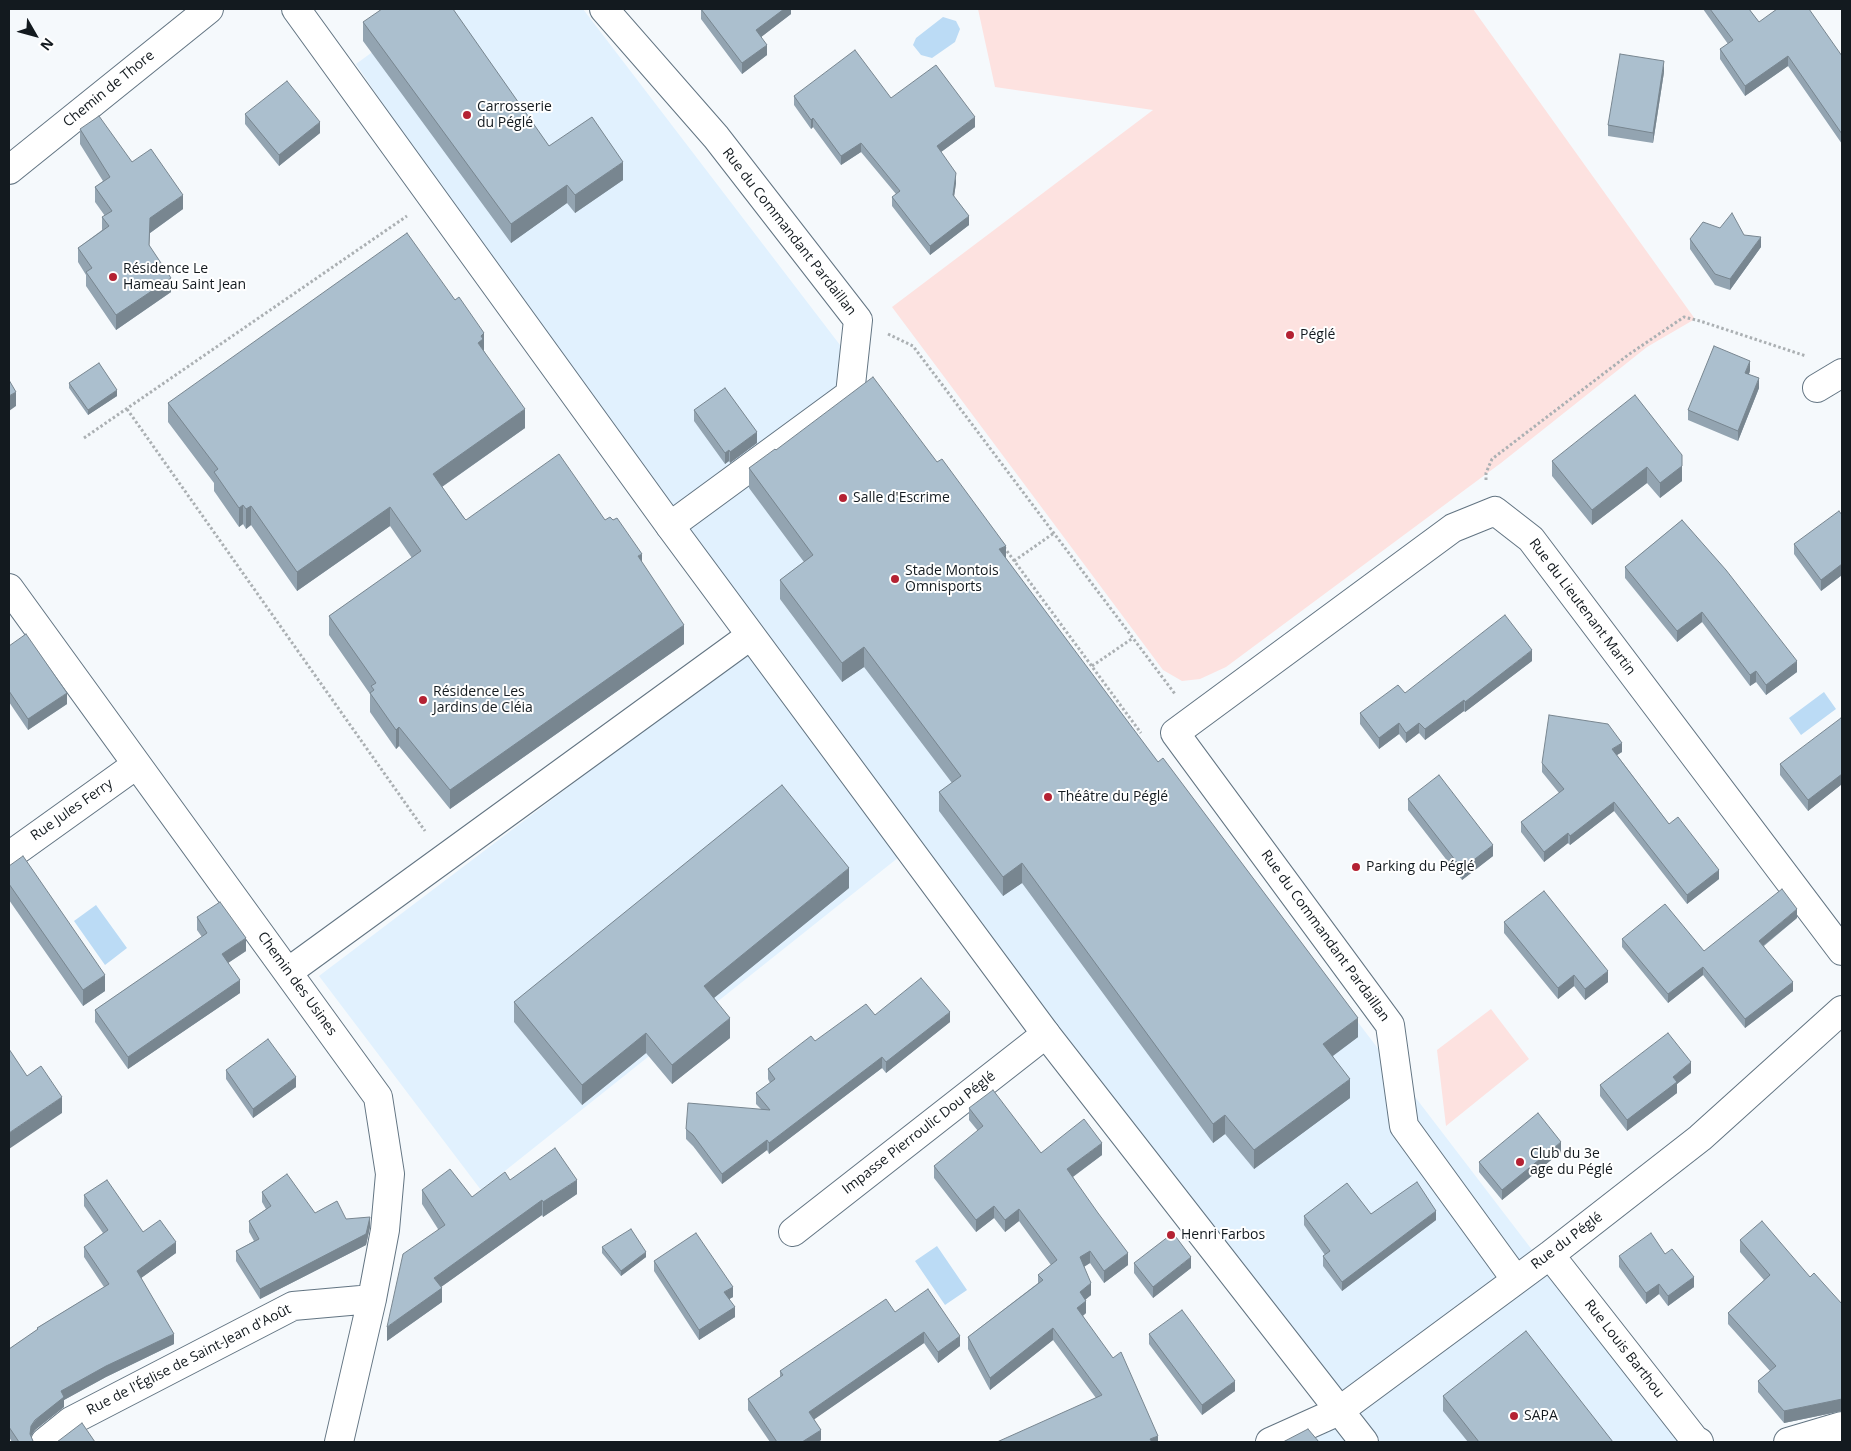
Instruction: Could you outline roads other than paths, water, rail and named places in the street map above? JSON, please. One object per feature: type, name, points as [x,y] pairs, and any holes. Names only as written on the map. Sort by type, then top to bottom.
[{"type":"street","name":"Chemin de Thore","points":[[9,170],[210,9]]},
{"type":"street","points":[[296,9],[750,636],[1046,1034],[1364,1442]]},
{"type":"street","name":"Rue du Commandant Pardaillan","points":[[604,9],[716,137],[858,320],[850,394],[670,526]]},
{"type":"street","points":[[1818,388],[1842,373]]},
{"type":"street","name":"Rue du Lieutenant Martin","points":[[1184,726],[1453,528],[1495,511],[1532,539],[1842,951]]},
{"type":"street","name":"Chemin des Usines","points":[[9,588],[378,1097],[390,1174],[385,1230],[372,1299],[339,1442]]},
{"type":"street","points":[[288,972],[750,636]]},
{"type":"street","name":"Rue du Commandant Pardaillan","points":[[1184,726],[1390,1025],[1404,1126],[1516,1280]]},
{"type":"street","name":"Rue Jules Ferry","points":[[9,856],[136,765]]},
{"type":"street","name":"Rue du Péglé","points":[[1270,1442],[1339,1411],[1516,1280],[1700,1138],[1842,1010]]},
{"type":"street","name":"Impasse Pierroulic Dou Péglé","points":[[793,1232],[1046,1034]]},
{"type":"street","name":"Rue Louis Barthou","points":[[1550,1254],[1695,1440],[1699,1442]]},
{"type":"street","name":"Rue de l'Église de Saint-Jean d'Août","points":[[45,1442],[71,1422],[293,1306],[372,1299]]},
{"type":"street","points":[[1788,1442],[1842,1426]]},
{"type":"water","points":[[943,17],[956,21],[960,29],[955,42],[932,58],[921,55],[913,45],[916,38]]},
{"type":"water","points":[[1824,692],[1836,709],[1801,735],[1789,718]]},
{"type":"water","points":[[96,905],[127,948],[105,965],[74,921]]},
{"type":"water","points":[[937,1246],[967,1290],[945,1305],[915,1261]]},
{"type":"place","name":"Carrosserie du Péglé","points":[[467,115]]},
{"type":"place","name":"Résidence Le Hameau Saint Jean","points":[[113,277]]},
{"type":"place","name":"Péglé","points":[[1290,335]]},
{"type":"place","name":"Salle d'Escrime","points":[[843,498]]},
{"type":"place","name":"Stade Montois Omnisports","points":[[895,579]]},
{"type":"place","name":"Résidence Les Jardins de Cléia","points":[[423,700]]},
{"type":"place","name":"Théâtre du Péglé","points":[[1048,797]]},
{"type":"place","name":"Parking du Péglé","points":[[1356,867]]},
{"type":"place","name":"Club du 3e age du Péglé","points":[[1520,1162]]},
{"type":"place","name":"Henri Farbos","points":[[1171,1235]]},
{"type":"place","name":"SAPA","points":[[1514,1416]]}]
